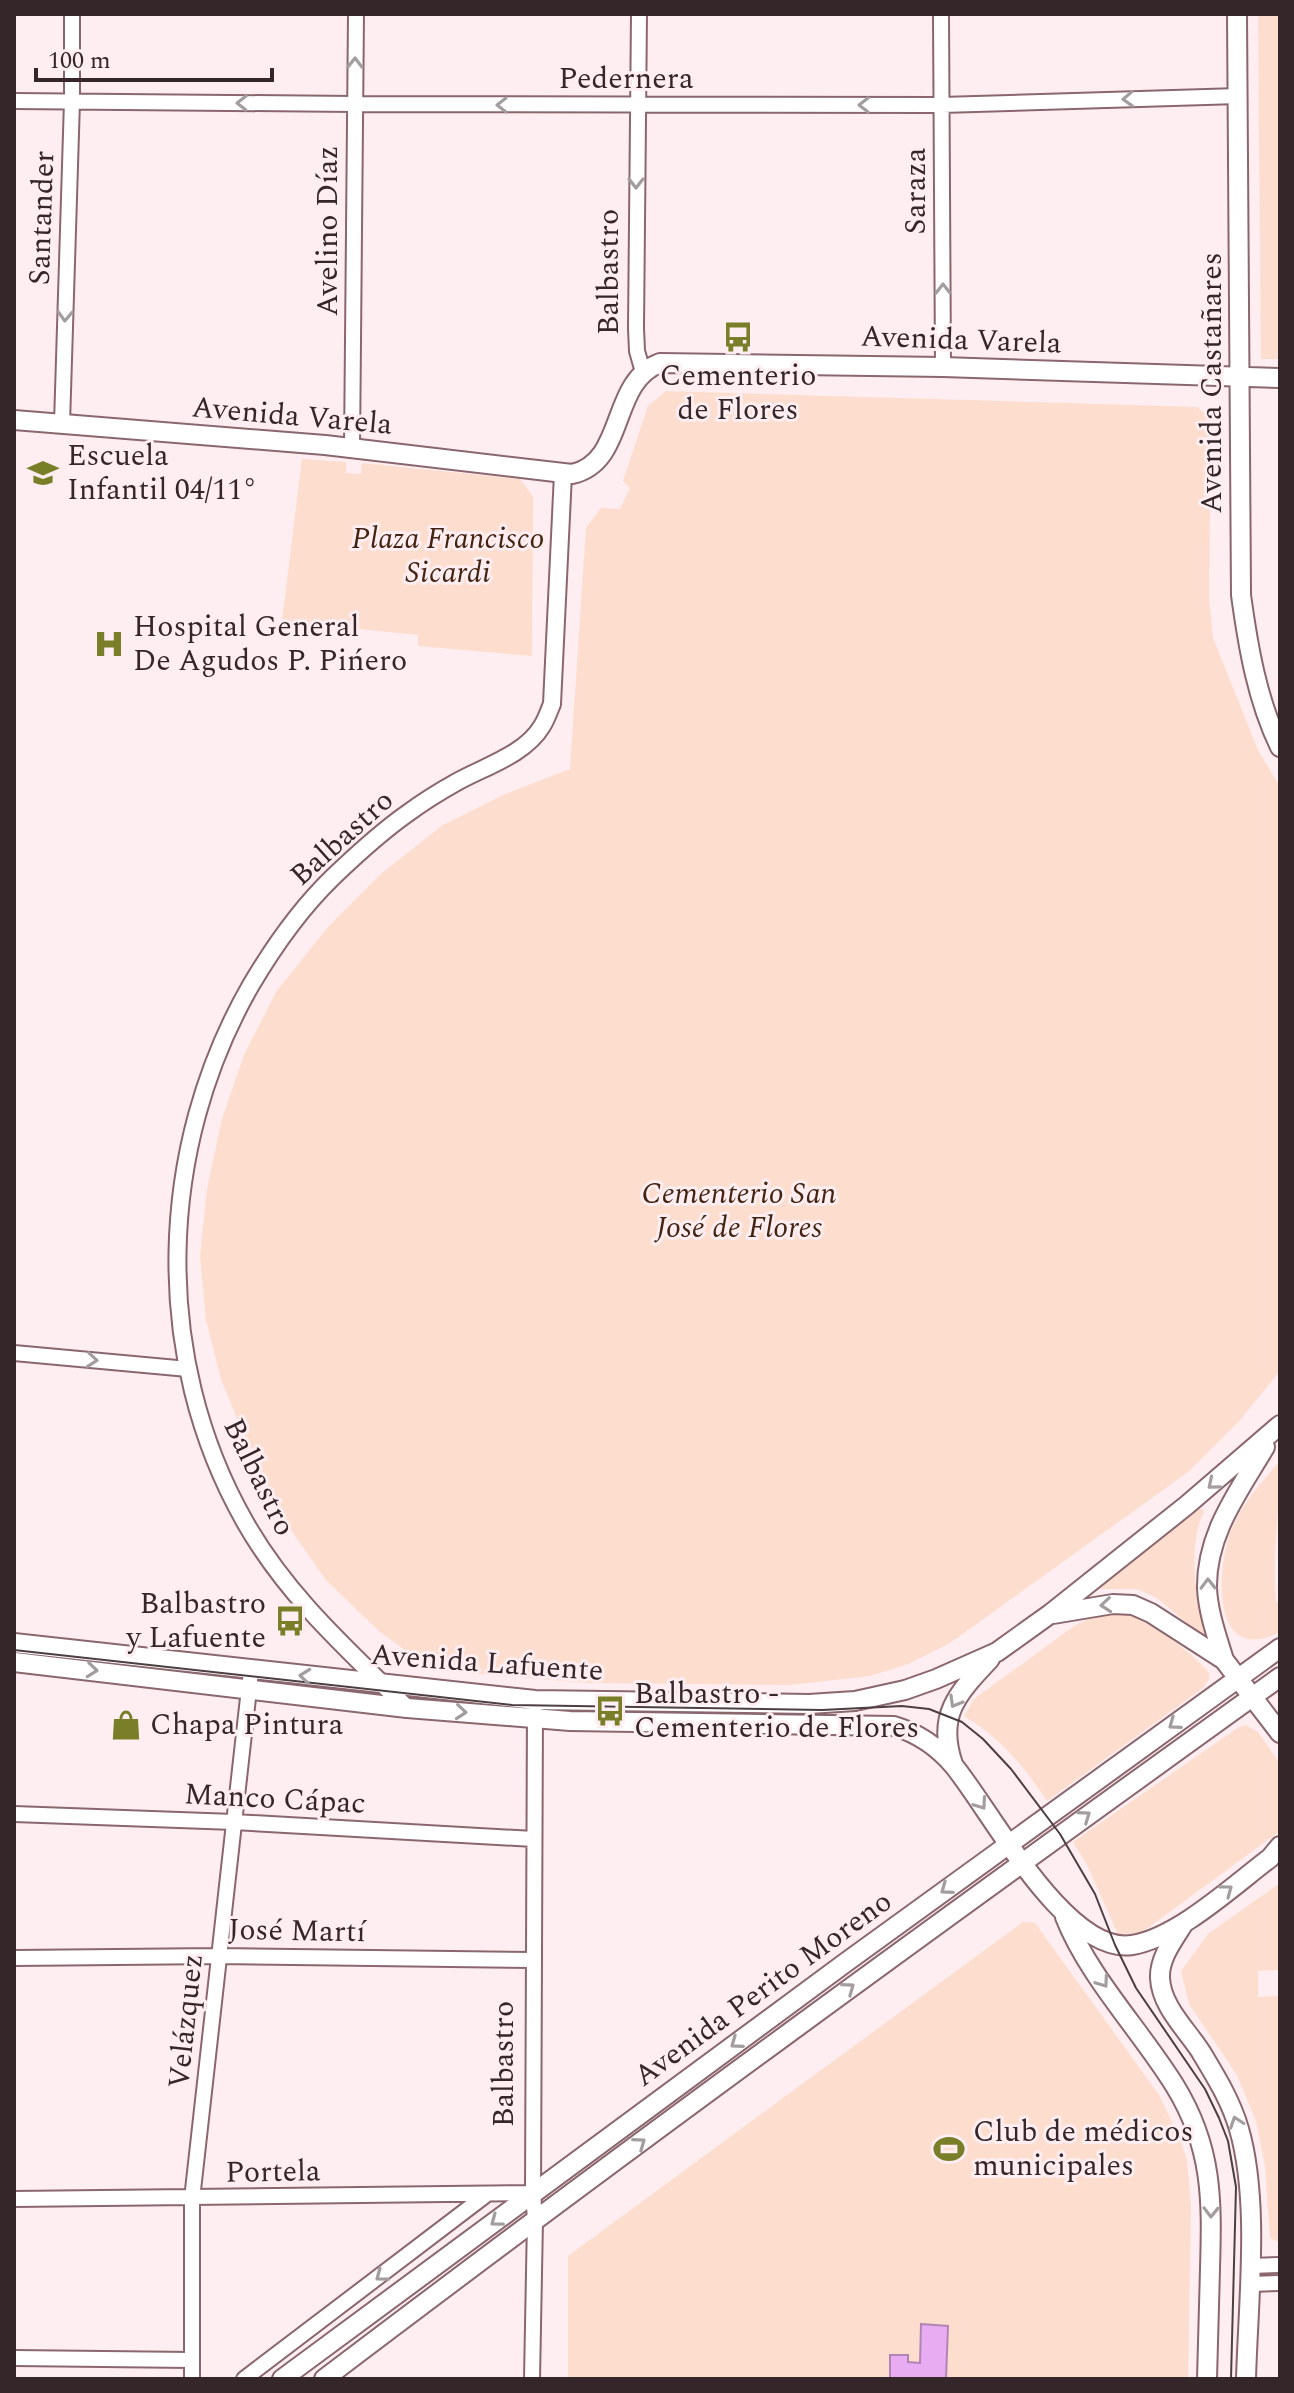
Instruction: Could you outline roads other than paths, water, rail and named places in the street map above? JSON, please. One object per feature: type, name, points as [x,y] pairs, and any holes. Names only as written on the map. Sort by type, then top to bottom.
[{"type":"main road","name":"Avenida Castañares","points":[[1237,14],[1241,595],[1256,679],[1280,747]]},
{"type":"main road","name":"Avenida Varela","points":[[643,372],[660,363],[943,367],[1280,378]]},
{"type":"main road","name":"Balbastro","points":[[563,474],[580,472],[603,452],[627,393],[643,372]]},
{"type":"main road","name":"Avenida Varela","points":[[14,420],[352,449],[563,474]]},
{"type":"main road","points":[[1050,1614],[1276,1430]]},
{"type":"main road","points":[[1276,1430],[1225,1514],[1214,1539],[1208,1565],[1207,1591],[1224,1660],[1280,1733]]},
{"type":"main road","name":"Avenida Lafuente","points":[[953,1764],[946,1736],[948,1715],[966,1684],[997,1652],[1050,1614],[1113,1604],[1133,1605],[1173,1626],[1224,1660]]},
{"type":"main road","name":"Avenida Lafuente","points":[[14,1643],[250,1679],[407,1708],[535,1709],[855,1701],[905,1690],[997,1652]]},
{"type":"main road","name":"Avenida Perito Moreno","points":[[282,2379],[1280,1648]]},
{"type":"main road","name":"Avenida Lafuente","points":[[14,1662],[250,1679],[382,1684],[618,1722],[894,1726],[914,1732],[953,1764],[1009,1844],[1064,1914]]},
{"type":"main road","name":"Avenida Perito Moreno","points":[[324,2379],[1022,1861],[1280,1677]]},
{"type":"main road","points":[[1064,1914],[1093,1937],[1115,1945],[1132,1945],[1184,1923],[1277,1852]]},
{"type":"main road","points":[[1064,1914],[1081,1950],[1175,2086],[1191,2117],[1202,2149],[1212,2201],[1207,2379]]},
{"type":"main road","points":[[1184,1923],[1161,1968],[1161,1989],[1225,2093],[1238,2126],[1249,2179],[1246,2379]]},
{"type":"street","name":"Santander","points":[[62,424],[72,14]]},
{"type":"street","name":"Avelino Díaz","points":[[352,449],[356,14]]},
{"type":"street","name":"Balbastro","points":[[639,14],[636,328],[637,351],[643,372]]},
{"type":"street","name":"Saraza","points":[[941,14],[943,367]]},
{"type":"street","name":"Pedernera","points":[[14,101],[942,105],[1239,96]]},
{"type":"street","name":"Balbastro","points":[[407,1708],[289,1589],[258,1545],[226,1485],[210,1447],[188,1369],[179,1304],[179,1211],[192,1133],[215,1058],[237,1010],[294,921],[329,881],[367,845],[409,812],[453,783],[524,746],[542,728],[552,704],[563,474]]},
{"type":"street","points":[[14,1353],[188,1369]]},
{"type":"street","name":"Velázquez","points":[[192,2379],[192,2199],[250,1679]]},
{"type":"street","name":"Balbastro","points":[[532,2379],[535,1709]]},
{"type":"street","name":"Manco Cápac","points":[[14,1814],[234,1822],[534,1839]]},
{"type":"street","name":"José Martí","points":[[14,1958],[219,1956],[532,1960]]},
{"type":"street","name":"Portela","points":[[14,2199],[533,2193]]},
{"type":"street","points":[[244,2379],[486,2195]]},
{"type":"street","points":[[1249,2275],[1280,2265]]},
{"type":"street","points":[[1249,2275],[1280,2283]]},
{"type":"street","points":[[14,2358],[192,2360]]},
{"type":"tram line","points":[[14,1650],[512,1705],[822,1710],[902,1706],[929,1709],[962,1722],[1011,1769],[1060,1834],[1095,1894],[1136,1988],[1205,2089],[1219,2118],[1228,2141],[1236,2187],[1231,2379]]},
{"type":"place","name":"Cementerio de Flores","points":[[738,337]]},
{"type":"place","name":"Escuela Infantil 04/11°","points":[[43,473]]},
{"type":"place","name":"Hospital General De Agudos P. Pińero","points":[[109,644]]},
{"type":"place","name":"Balbastro y Lafuente","points":[[290,1621]]},
{"type":"place","name":"Balbastro - Cementerio de Flores","points":[[610,1711]]},
{"type":"place","name":"Chapa Pintura","points":[[126,1725]]},
{"type":"place","name":"Club de médicos municipales","points":[[949,2149]]},
{"type":"park label","name":"Plaza Francisco Sicardi","points":[[448,556]]},
{"type":"park label","name":"Cementerio San José de Flores","points":[[739,1211]]}]
